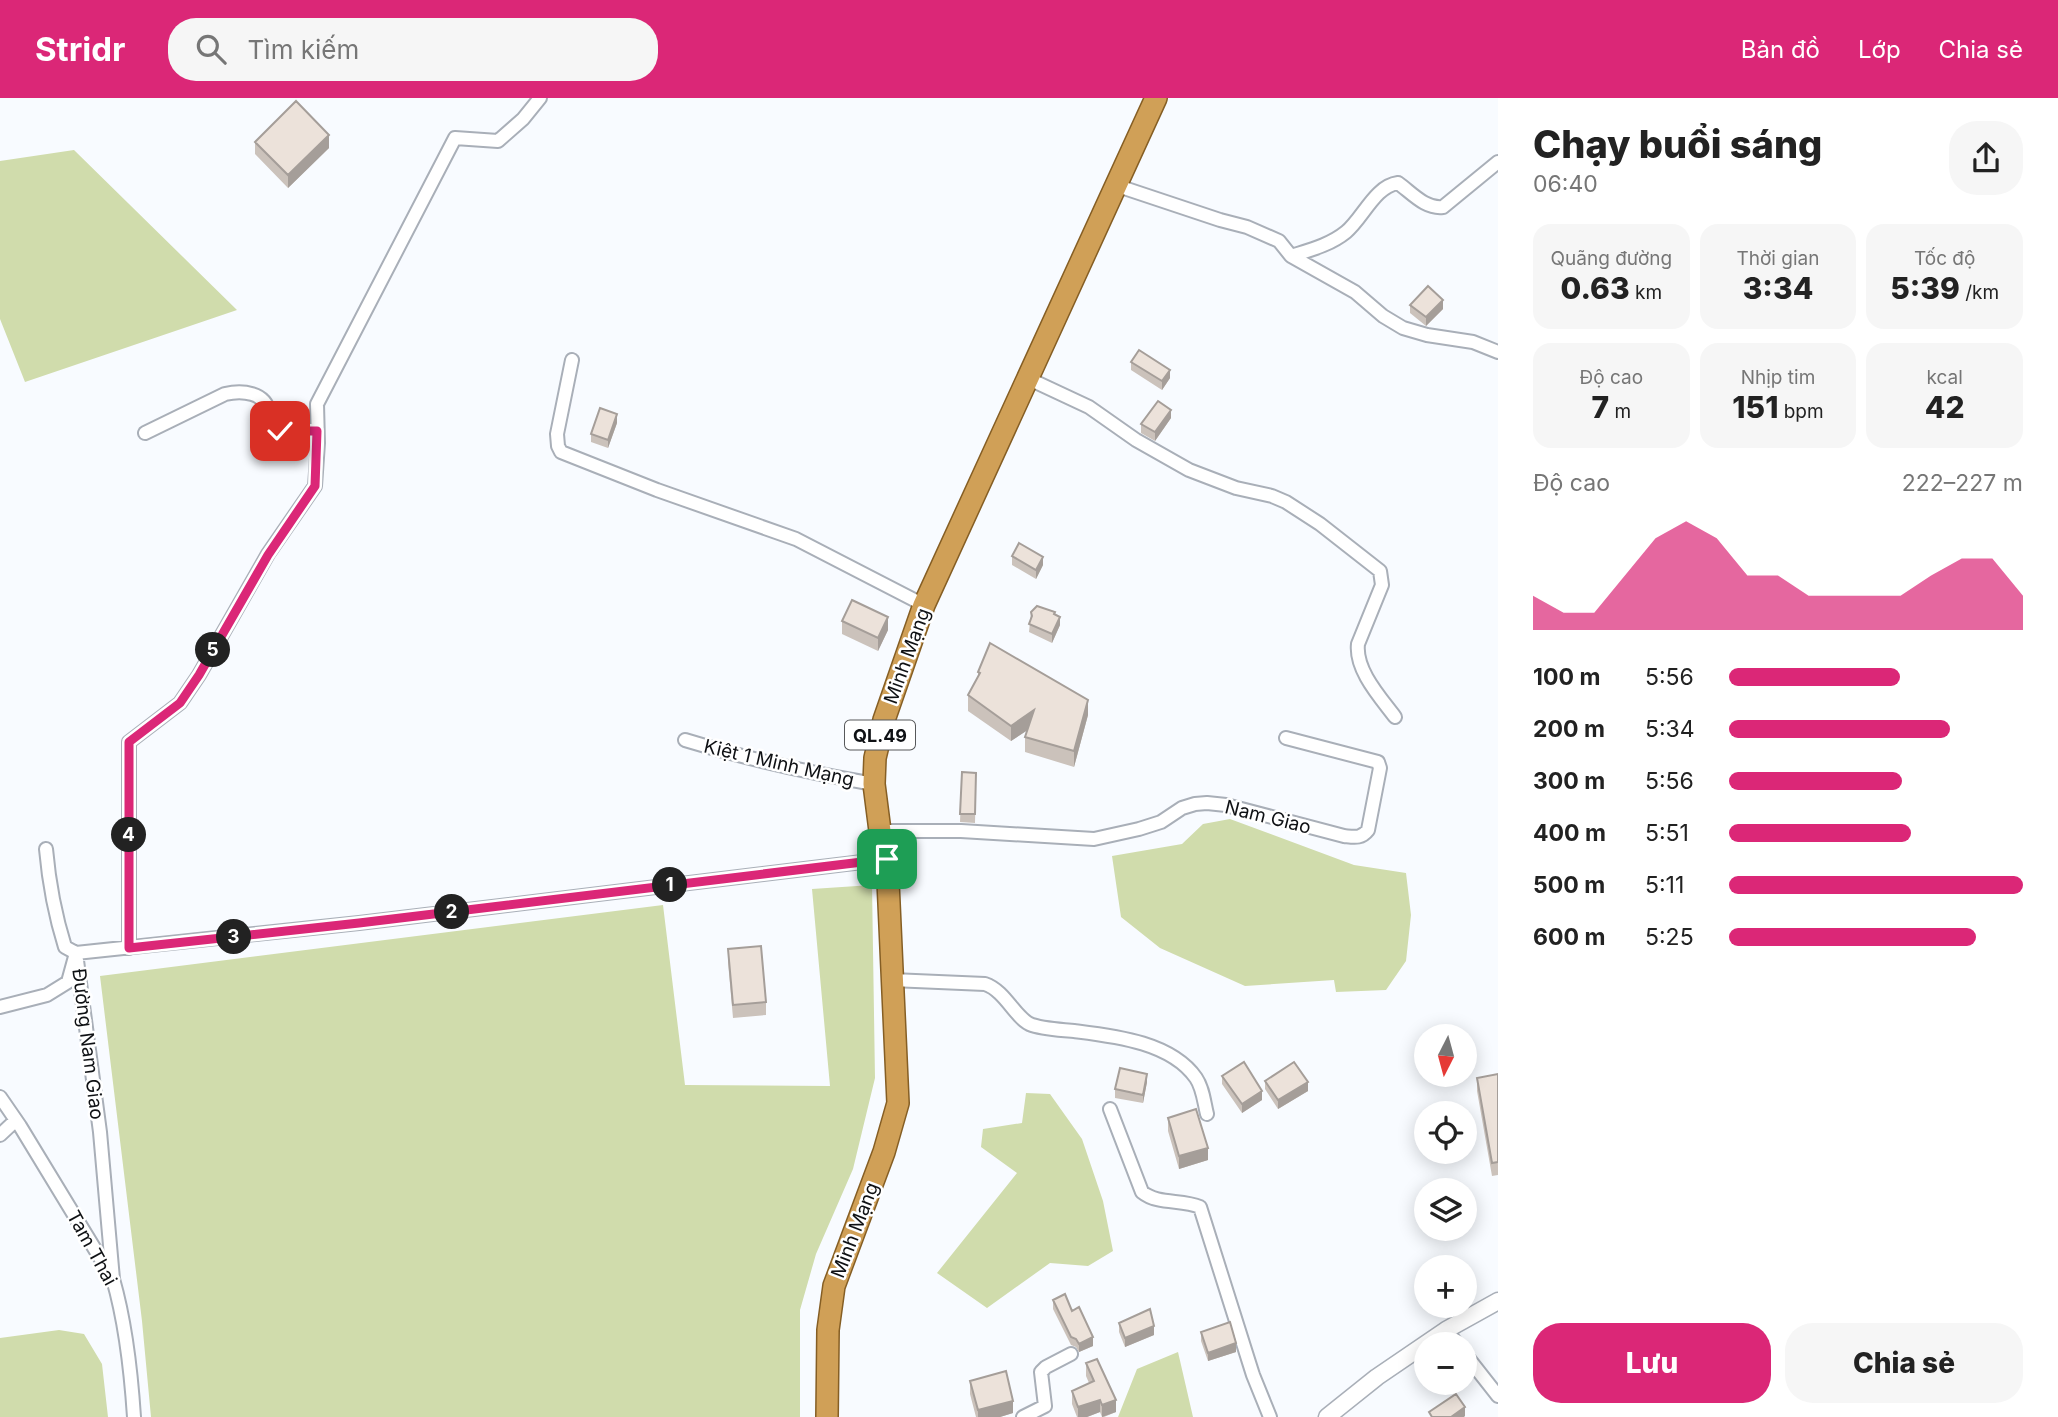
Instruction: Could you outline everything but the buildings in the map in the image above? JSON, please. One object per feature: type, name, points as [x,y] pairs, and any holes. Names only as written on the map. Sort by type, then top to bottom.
[{"type":"highway","name":"Minh Mạng","points":[[827,1417],[828,1330],[834,1286],[884,1152],[898,1103],[887,859],[880,831],[874,784],[884,720],[924,605],[1156,98]]},
{"type":"street","points":[[129,948],[129,742],[180,703],[268,555],[315,486],[317,404],[455,138],[498,141],[523,119],[540,98]]},
{"type":"street","points":[[1291,256],[1327,245],[1346,232],[1383,189],[1391,184],[1398,183],[1425,204],[1435,208],[1443,207],[1498,162]]},
{"type":"street","points":[[1115,185],[1254,230],[1279,241],[1291,256],[1355,292],[1402,328],[1426,335],[1473,342],[1498,352]]},
{"type":"street","points":[[572,360],[556,441],[561,452],[796,539],[924,605]]},
{"type":"street","points":[[1027,378],[1089,407],[1136,440],[1189,470],[1286,502],[1320,524],[1380,571],[1382,585],[1357,652],[1360,665],[1395,717]]},
{"type":"street","points":[[145,433],[225,394],[239,390],[255,395],[266,405],[271,425],[275,429],[317,431]]},
{"type":"street","name":"Nam Giao","points":[[880,831],[961,831],[1073,840],[1094,839],[1161,822],[1182,808],[1207,803],[1226,804],[1344,836],[1364,836],[1368,831],[1380,768],[1378,762],[1286,738]]},
{"type":"street","name":"Kiệt 1 Minh Mạng","points":[[685,740],[824,776],[874,784]]},
{"type":"street","points":[[0,1007],[22,1003],[58,990],[68,982],[76,953],[65,947],[59,929],[49,888],[46,849]]},
{"type":"street","name":"Đường Nam Giao","points":[[113,1279],[100,1132],[76,953],[359,923],[887,859]]},
{"type":"street","points":[[892,980],[985,984],[995,987],[1028,1024],[1107,1035],[1165,1053],[1186,1067],[1196,1078],[1207,1114]]},
{"type":"street","name":"Tam Thai","points":[[0,1097],[113,1279],[121,1305],[135,1417]]},
{"type":"street","points":[[1110,1110],[1143,1192],[1150,1198],[1200,1207],[1253,1375],[1270,1417]]},
{"type":"street","points":[[0,1135],[16,1120]]},
{"type":"street","points":[[1327,1417],[1377,1377],[1446,1330],[1498,1301]]},
{"type":"street","points":[[1023,1417],[1045,1406],[1041,1372],[1071,1354]]},
{"type":"street","points":[[1477,1369],[1498,1396]]},
{"type":"green space","points":[[74,150],[237,310],[25,382],[0,319],[0,161]]},
{"type":"green space","points":[[1230,819],[1354,865],[1406,873],[1411,915],[1406,961],[1386,990],[1336,992],[1334,980],[1245,986],[1160,948],[1121,917],[1112,856],[1182,844],[1203,824]]},
{"type":"green space","points":[[872,885],[875,1078],[853,1169],[816,1254],[800,1310],[800,1417],[151,1417],[100,976],[663,905],[685,1085],[830,1086],[812,889]]},
{"type":"green space","points":[[1026,1093],[1050,1094],[1082,1139],[1103,1201],[1113,1251],[1088,1266],[1050,1263],[987,1308],[937,1273],[1017,1173],[981,1147],[983,1129],[1022,1123]]},
{"type":"green space","points":[[59,1330],[84,1334],[102,1364],[108,1417],[0,1417],[0,1338]]},
{"type":"green space","points":[[1178,1352],[1193,1417],[1118,1417],[1137,1369]]},
{"type":"route","points":[[280,431],[317,431],[315,486],[268,555],[180,703],[129,742],[129,948],[887,859]]}]
